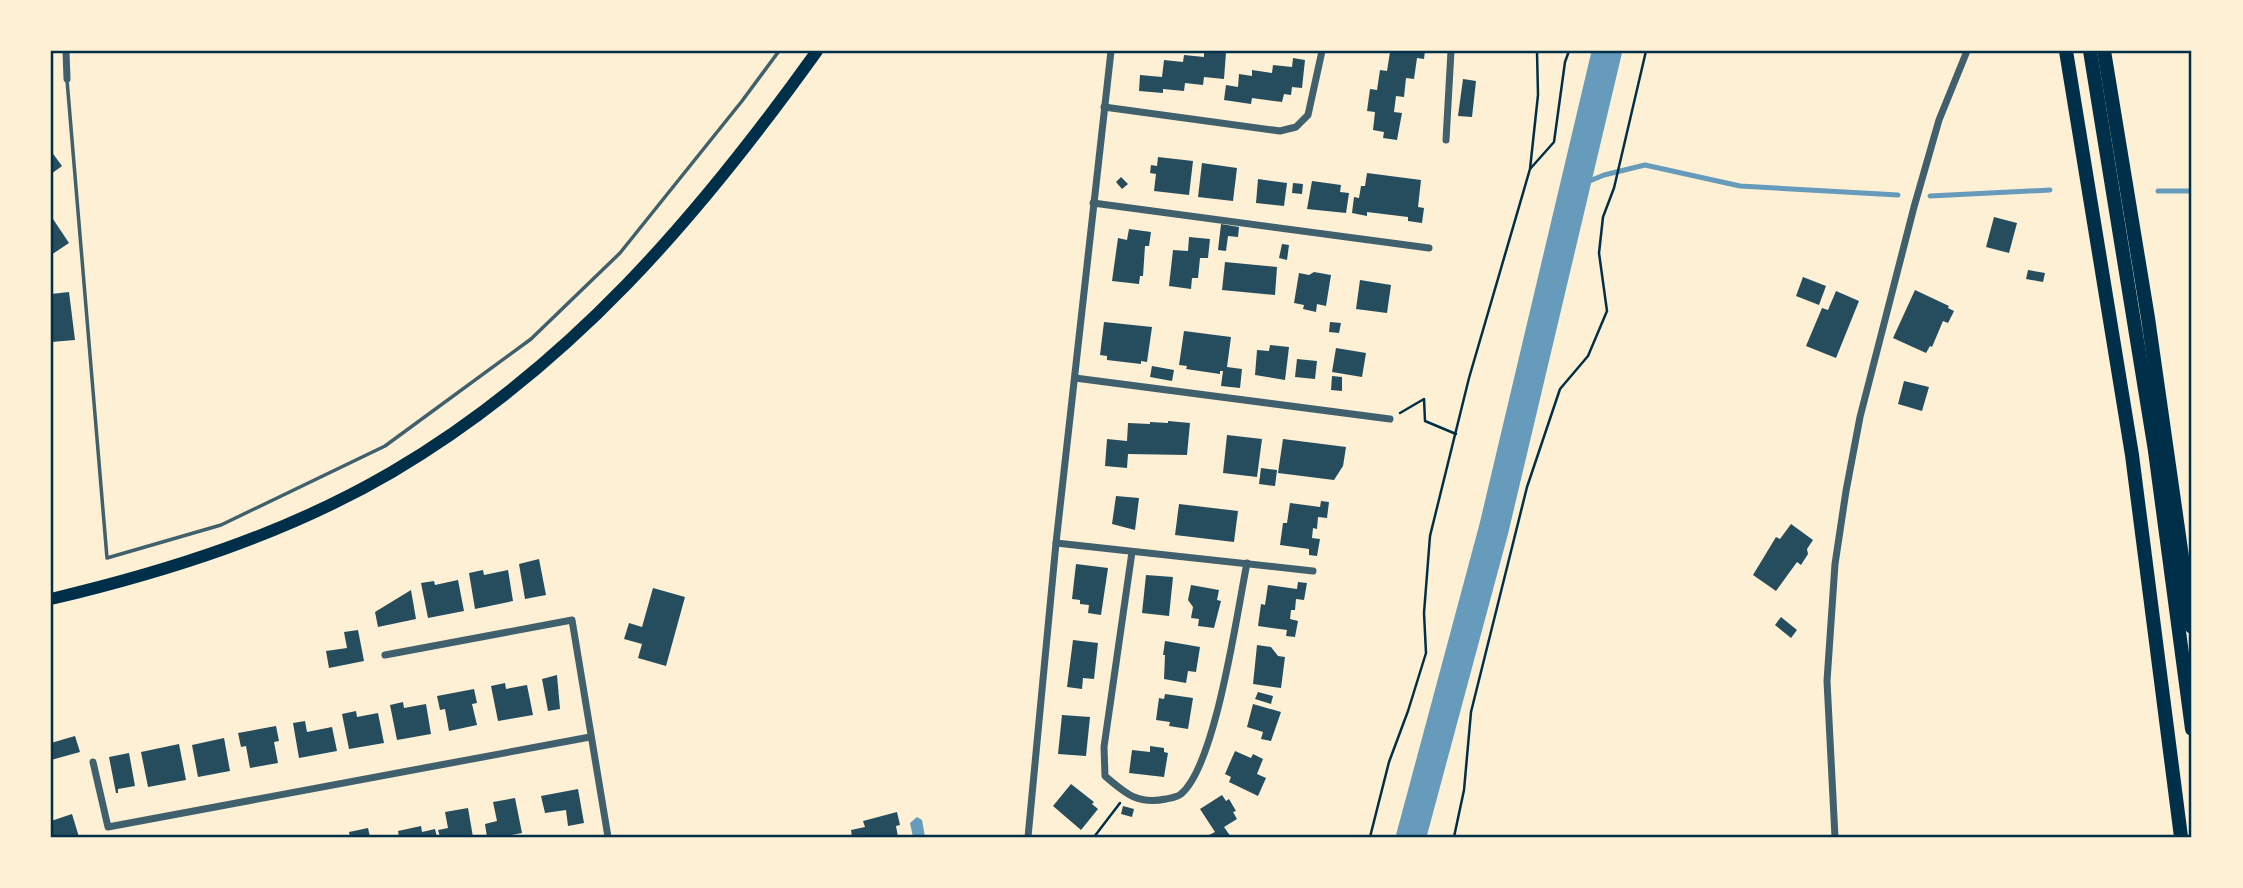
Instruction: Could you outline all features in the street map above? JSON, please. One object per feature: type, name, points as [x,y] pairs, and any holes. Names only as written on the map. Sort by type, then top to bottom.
[{"type":"highway","points":[[51,599],[215,553],[296,521],[392,472],[495,404],[603,311],[646,264],[734,163],[817,51]]},
{"type":"highway","points":[[2066,51],[2132,455],[2181,837]]},
{"type":"highway","points":[[2090,51],[2153,438],[2192,729]]},
{"type":"highway","points":[[2104,51],[2148,318],[2192,626]]},
{"type":"street","points":[[66,51],[67,79]]},
{"type":"street","points":[[1028,837],[1056,543],[1111,51]]},
{"type":"street","points":[[1104,107],[1280,131],[1296,127],[1308,115],[1322,51]]},
{"type":"street","points":[[1446,140],[1451,51]]},
{"type":"street","points":[[1835,837],[1827,681],[1835,564],[1846,491],[1860,417],[1914,207],[1939,120],[1967,51]]},
{"type":"street","points":[[1093,203],[1429,248]]},
{"type":"street","points":[[1075,378],[1390,419]]},
{"type":"street","points":[[1056,543],[1313,571]]},
{"type":"street","points":[[1132,552],[1104,747],[1105,776],[1127,795],[1151,802],[1180,795],[1199,771],[1218,709],[1247,564]]},
{"type":"street","points":[[385,654],[572,620],[608,837]]},
{"type":"street","points":[[93,762],[108,827],[590,737]]},
{"type":"lane","points":[[67,79],[107,558],[221,525],[385,446],[531,339],[620,253],[779,51]]},
{"type":"path","points":[[1370,837],[1389,762],[1426,653],[1424,613],[1430,536],[1469,378],[1530,169],[1538,95],[1537,51]]},
{"type":"path","points":[[1530,169],[1553,142],[1569,51]]},
{"type":"path","points":[[1454,837],[1464,790],[1471,712],[1527,487],[1560,389],[1588,356],[1607,311],[1599,253],[1603,217],[1614,188],[1646,51]]},
{"type":"path","points":[[1390,419],[1424,399],[1425,421],[1456,434]]},
{"type":"path","points":[[1094,837],[1127,795]]},
{"type":"water","points":[[917,817],[922,820],[925,837],[913,837],[910,823]]},
{"type":"building","points":[[1204,51],[1226,52],[1224,79],[1204,77],[1203,85],[1185,83],[1184,91],[1139,91],[1140,75],[1162,77],[1164,60],[1183,62],[1184,55],[1204,57]]},
{"type":"building","points":[[1425,51],[1424,59],[1417,58],[1414,79],[1406,78],[1404,97],[1396,96],[1394,112],[1402,113],[1397,140],[1383,138],[1384,132],[1373,130],[1375,112],[1367,111],[1370,89],[1377,90],[1380,70],[1387,71],[1390,52]]},
{"type":"building","points":[[1293,58],[1305,60],[1302,88],[1292,87],[1291,95],[1284,94],[1282,102],[1252,98],[1251,104],[1224,100],[1226,85],[1238,87],[1239,74],[1252,76],[1252,70],[1272,73],[1273,65],[1292,67]]},
{"type":"building","points":[[1463,79],[1476,81],[1472,117],[1458,116]]},
{"type":"building","points":[[51,151],[62,166],[51,174]]},
{"type":"building","points":[[1158,157],[1193,161],[1189,195],[1154,191],[1156,174],[1150,173],[1151,165],[1157,166]]},
{"type":"building","points":[[1202,163],[1237,168],[1233,201],[1198,197]]},
{"type":"building","points":[[1367,173],[1421,180],[1418,207],[1424,208],[1422,223],[1408,221],[1408,217],[1352,213],[1354,197],[1359,198]]},
{"type":"building","points":[[1121,177],[1128,184],[1122,189],[1116,182]]},
{"type":"building","points":[[1258,179],[1287,183],[1284,206],[1256,203]]},
{"type":"building","points":[[1312,181],[1341,185],[1340,192],[1349,193],[1346,213],[1307,209]]},
{"type":"building","points":[[1293,183],[1303,184],[1302,194],[1292,193]]},
{"type":"building","points":[[51,216],[69,243],[51,255]]},
{"type":"building","points":[[1994,217],[2017,223],[2009,253],[1986,247]]},
{"type":"building","points":[[1221,224],[1239,227],[1238,237],[1228,236],[1226,251],[1218,250]]},
{"type":"building","points":[[1129,229],[1151,232],[1149,246],[1145,246],[1143,276],[1140,276],[1139,284],[1112,281],[1118,238],[1127,240]]},
{"type":"building","points":[[1189,237],[1210,239],[1208,258],[1200,258],[1198,278],[1192,278],[1191,289],[1169,286],[1173,250],[1188,251]]},
{"type":"building","points":[[1282,244],[1289,245],[1287,260],[1279,258]]},
{"type":"building","points":[[1225,262],[1277,267],[1275,295],[1222,290]]},
{"type":"building","points":[[2028,270],[2045,273],[2043,282],[2026,279]]},
{"type":"building","points":[[1314,272],[1331,275],[1326,306],[1317,304],[1316,312],[1303,309],[1304,305],[1294,303],[1299,273],[1309,275]]},
{"type":"building","points":[[1803,277],[1826,286],[1819,305],[1796,296]]},
{"type":"building","points":[[1360,280],[1391,285],[1387,313],[1356,309]]},
{"type":"building","points":[[1915,290],[1954,311],[1948,323],[1943,321],[1932,347],[1930,346],[1926,353],[1893,338]]},
{"type":"building","points":[[1836,291],[1859,301],[1836,358],[1806,346],[1822,308],[1828,310]]},
{"type":"building","points":[[69,292],[75,340],[51,342],[51,294]]},
{"type":"building","points":[[1104,322],[1152,327],[1147,362],[1141,361],[1141,364],[1107,360],[1107,356],[1100,355]]},
{"type":"building","points":[[1330,322],[1341,323],[1339,333],[1329,332]]},
{"type":"building","points":[[1184,331],[1231,337],[1227,367],[1242,369],[1240,388],[1221,386],[1223,371],[1220,371],[1220,374],[1186,369],[1187,366],[1179,365]]},
{"type":"building","points":[[1270,345],[1289,347],[1285,380],[1255,375],[1257,350],[1269,351]]},
{"type":"building","points":[[1336,348],[1366,353],[1362,377],[1332,372]]},
{"type":"building","points":[[1297,359],[1317,361],[1315,379],[1295,377]]},
{"type":"building","points":[[1152,366],[1174,370],[1172,381],[1150,377]]},
{"type":"building","points":[[1332,376],[1342,377],[1342,391],[1331,390]]},
{"type":"building","points":[[1904,381],[1929,387],[1922,411],[1898,404]]},
{"type":"building","points":[[1128,423],[1190,423],[1187,455],[1128,454],[1127,468],[1105,466],[1107,439],[1127,441]]},
{"type":"building","points":[[1227,435],[1262,439],[1257,477],[1223,473]]},
{"type":"building","points":[[1283,439],[1346,447],[1343,466],[1334,480],[1278,473]]},
{"type":"building","points":[[1261,468],[1277,470],[1275,486],[1259,484]]},
{"type":"building","points":[[1116,496],[1139,498],[1135,530],[1112,524]]},
{"type":"building","points":[[1321,501],[1329,502],[1327,518],[1318,517],[1317,529],[1313,528],[1312,538],[1320,539],[1317,556],[1309,555],[1309,549],[1280,545],[1283,523],[1287,523],[1290,503],[1320,507]]},
{"type":"building","points":[[1179,504],[1238,511],[1234,542],[1175,535]]},
{"type":"building","points":[[1791,524],[1813,540],[1801,565],[1797,562],[1776,591],[1753,575],[1776,537],[1780,539]]},
{"type":"building","points":[[539,559],[546,595],[525,599],[519,564]]},
{"type":"building","points":[[1076,564],[1108,568],[1101,615],[1088,613],[1089,605],[1072,599]]},
{"type":"building","points":[[483,570],[484,575],[508,570],[513,601],[475,609],[469,573]]},
{"type":"building","points":[[1146,575],[1173,577],[1169,616],[1142,613]]},
{"type":"building","points":[[458,580],[464,611],[428,618],[421,583],[434,581],[435,585]]},
{"type":"building","points":[[1298,582],[1307,583],[1304,600],[1296,599],[1295,610],[1291,610],[1290,619],[1298,621],[1295,637],[1286,636],[1287,630],[1258,626],[1261,604],[1265,605],[1268,585],[1297,589]]},
{"type":"building","points":[[1191,585],[1219,590],[1217,600],[1221,601],[1214,628],[1198,626],[1199,619],[1191,618],[1193,607],[1188,600]]},
{"type":"building","points":[[653,588],[685,597],[666,666],[638,658],[642,644],[624,639],[629,623],[642,627]]},
{"type":"building","points":[[411,590],[416,619],[378,627],[375,612]]},
{"type":"building","points":[[1781,617],[1797,630],[1791,638],[1775,625]]},
{"type":"building","points":[[358,630],[364,661],[329,668],[326,651],[347,648],[344,632]]},
{"type":"building","points":[[1073,640],[1098,643],[1094,679],[1083,678],[1082,689],[1067,687]]},
{"type":"building","points":[[1165,641],[1200,647],[1196,672],[1188,671],[1186,683],[1164,679]]},
{"type":"building","points":[[1257,645],[1271,647],[1278,656],[1285,657],[1281,688],[1253,684]]},
{"type":"building","points":[[557,675],[560,709],[548,711],[542,679]]},
{"type":"building","points":[[505,683],[506,689],[527,685],[533,715],[498,721],[491,686]]},
{"type":"building","points":[[474,689],[477,703],[472,704],[477,725],[449,731],[445,709],[440,710],[437,696]]},
{"type":"building","points":[[1258,692],[1273,696],[1271,704],[1255,699]]},
{"type":"building","points":[[1165,694],[1193,698],[1188,729],[1169,726],[1170,722],[1156,720],[1159,698],[1164,699]]},
{"type":"building","points":[[403,702],[404,708],[426,704],[431,734],[397,740],[390,705]]},
{"type":"building","points":[[1253,704],[1281,712],[1271,741],[1261,739],[1263,732],[1247,727]]},
{"type":"building","points":[[356,711],[357,717],[378,713],[384,743],[349,749],[342,714]]},
{"type":"building","points":[[1062,715],[1090,717],[1086,756],[1058,754]]},
{"type":"building","points":[[305,721],[307,732],[332,727],[337,751],[299,758],[293,723]]},
{"type":"building","points":[[276,726],[279,741],[274,742],[278,763],[250,768],[246,746],[241,747],[238,733]]},
{"type":"building","points":[[75,736],[80,752],[51,760],[51,743]]},
{"type":"building","points":[[224,738],[230,771],[198,777],[192,745]]},
{"type":"building","points":[[179,744],[186,780],[148,787],[141,752]]},
{"type":"building","points":[[1150,746],[1164,748],[1164,752],[1168,753],[1164,777],[1129,773],[1132,750],[1150,752]]},
{"type":"building","points":[[1235,751],[1251,758],[1253,754],[1263,759],[1257,774],[1266,778],[1258,796],[1229,782],[1231,777],[1225,774]]},
{"type":"building","points":[[129,753],[135,786],[118,789],[116,793],[109,757]]},
{"type":"building","points":[[1071,784],[1094,802],[1092,804],[1098,809],[1081,830],[1053,806]]},
{"type":"building","points":[[578,789],[584,823],[568,826],[566,810],[545,813],[541,796]]},
{"type":"building","points":[[1222,795],[1226,801],[1229,799],[1237,819],[1224,827],[1231,837],[1210,837],[1209,835],[1215,832],[1200,809]]},
{"type":"building","points":[[515,798],[522,833],[487,837],[485,824],[497,821],[493,802]]},
{"type":"building","points":[[1123,806],[1134,809],[1132,817],[1121,814]]},
{"type":"building","points":[[468,808],[473,837],[440,837],[438,830],[448,828],[445,812]]},
{"type":"building","points":[[897,812],[900,825],[896,826],[898,837],[852,837],[851,830],[865,827],[863,821]]},
{"type":"building","points":[[72,814],[79,837],[51,837],[51,821]]},
{"type":"building","points":[[421,826],[422,832],[435,829],[437,837],[399,837],[398,831]]},
{"type":"building","points":[[368,828],[370,837],[350,837],[349,832]]},
{"type":"waterway","points":[[1411,837],[1494,528],[1607,51]]},
{"type":"waterway","points":[[1575,187],[1604,175],[1645,165],[1740,186],[1898,195]]},
{"type":"waterway","points":[[1930,196],[2050,190]]},
{"type":"waterway","points":[[2158,191],[2192,191]]}]
